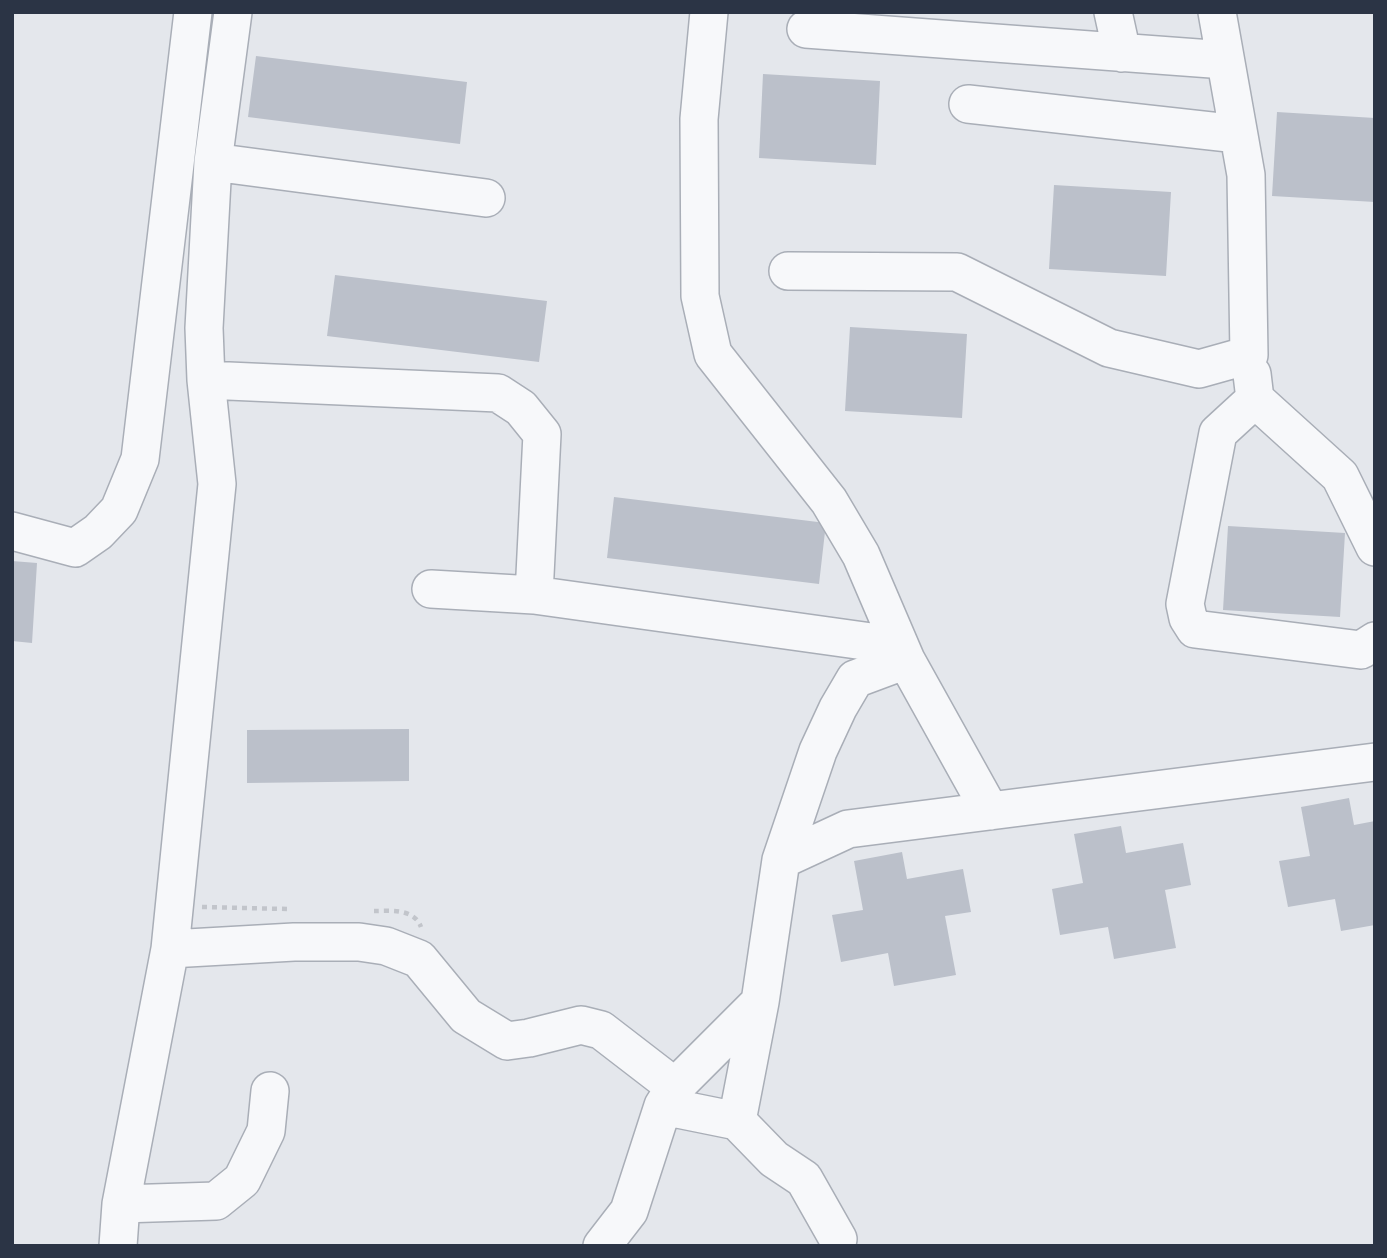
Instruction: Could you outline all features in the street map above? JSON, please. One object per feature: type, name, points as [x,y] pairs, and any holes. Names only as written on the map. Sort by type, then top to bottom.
[{"type":"street","points":[[12,531],[75,548],[98,532],[119,510],[140,459],[194,12]]},
{"type":"street","points":[[118,1246],[121,1204],[170,948],[217,484],[206,380],[204,328],[213,162],[233,12]]},
{"type":"street","points":[[709,12],[699,119],[700,296],[713,354],[829,501],[861,555],[903,653],[990,811]]},
{"type":"street","points":[[1113,12],[1122,53]]},
{"type":"street","points":[[1217,12],[1246,175],[1250,355],[1255,399],[1340,476],[1375,547]]},
{"type":"street","points":[[806,29],[1225,60]]},
{"type":"street","points":[[968,104],[1238,134]]},
{"type":"street","points":[[213,162],[486,198]]},
{"type":"street","points":[[788,271],[957,272],[1109,348],[1199,369],[1250,355]]},
{"type":"street","points":[[206,380],[498,393],[521,408],[542,434],[534,595]]},
{"type":"street","points":[[1255,399],[1218,433],[1185,604],[1188,618],[1195,629],[1362,650],[1375,641]]},
{"type":"street","points":[[431,589],[534,595],[903,653]]},
{"type":"street","points":[[737,1121],[760,1002],[781,860],[818,751],[855,679],[903,653]]},
{"type":"street","points":[[781,860],[848,829],[1375,762]]},
{"type":"street","points":[[170,948],[294,942],[359,942],[386,946],[419,959],[466,1016],[507,1041],[581,1025],[601,1030],[669,1097],[737,1121],[774,1159],[804,1179],[838,1239]]},
{"type":"street","points":[[602,1246],[629,1211],[669,1097],[760,1002]]},
{"type":"street","points":[[121,1204],[216,1200],[242,1180],[266,1131],[270,1091]]},
{"type":"building","points":[[256,56],[467,82],[460,144],[248,117]]},
{"type":"building","points":[[763,74],[880,81],[876,165],[759,158]]},
{"type":"building","points":[[1277,112],[1375,118],[1375,202],[1272,196]]},
{"type":"building","points":[[1054,185],[1171,192],[1166,276],[1049,269]]},
{"type":"building","points":[[335,275],[547,301],[539,362],[327,336]]},
{"type":"building","points":[[850,327],[967,334],[962,418],[845,411]]},
{"type":"building","points":[[614,497],[826,523],[819,584],[607,558]]},
{"type":"building","points":[[1228,526],[1345,533],[1340,617],[1223,610]]},
{"type":"building","points":[[12,561],[37,563],[32,643],[12,641]]},
{"type":"building","points":[[409,729],[409,781],[247,783],[247,730]]},
{"type":"building","points":[[1349,798],[1354,825],[1375,821],[1375,925],[1341,931],[1335,899],[1288,907],[1279,861],[1310,856],[1301,807]]},
{"type":"building","points":[[1121,826],[1126,853],[1183,843],[1191,885],[1165,890],[1176,948],[1114,959],[1108,927],[1060,935],[1052,889],[1083,883],[1074,834]]},
{"type":"building","points":[[902,852],[907,879],[963,869],[971,912],[945,916],[956,975],[894,986],[888,953],[841,962],[832,915],[863,910],[854,861]]}]
